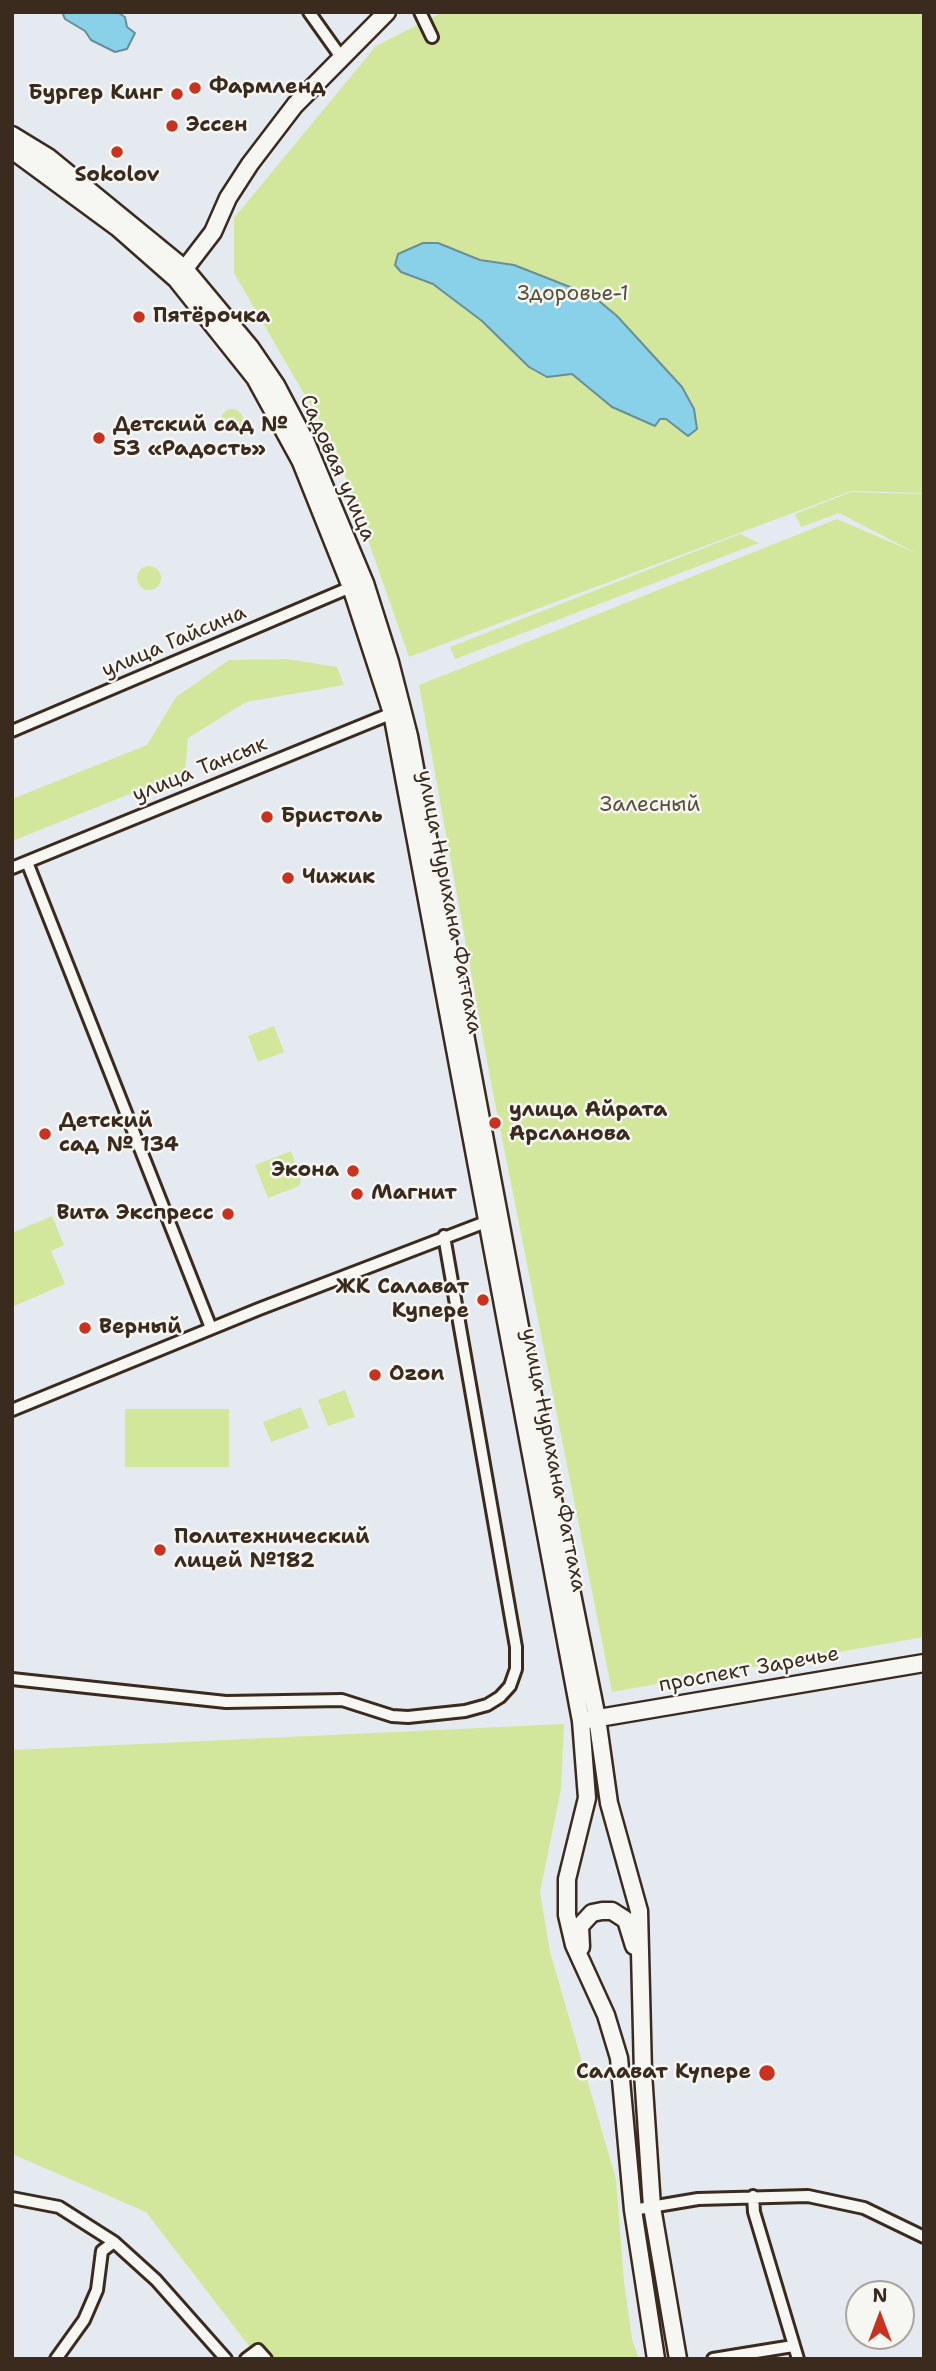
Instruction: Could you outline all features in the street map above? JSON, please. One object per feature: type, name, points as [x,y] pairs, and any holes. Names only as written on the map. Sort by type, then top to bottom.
[{"type":"street","points":[[309,12],[341,57]]},
{"type":"street","points":[[181,274],[213,232],[228,198],[250,164],[295,105],[387,12]]},
{"type":"street","points":[[420,12],[432,37]]},
{"type":"street","points":[[12,135],[48,157],[181,274]]},
{"type":"street","points":[[12,150],[181,274]]},
{"type":"street","name":"Садовая улица","points":[[181,274],[201,307],[266,395],[301,462],[397,711]]},
{"type":"street","name":"Садовая улица","points":[[181,274],[250,347],[306,442],[365,583],[397,711]]},
{"type":"street","name":"улица Гайсина","points":[[12,731],[351,587]]},
{"type":"street","name":"улица Тансык","points":[[12,868],[397,711]]},
{"type":"street","name":"улица Нурихана Фаттаха","points":[[397,711],[589,1719],[615,1832],[639,1911],[652,2207],[678,2359]]},
{"type":"street","points":[[27,862],[211,1328]]},
{"type":"street","points":[[12,1410],[211,1328],[444,1236],[494,1219]]},
{"type":"street","points":[[12,1679],[226,1702],[342,1700],[392,1716],[408,1717],[465,1711],[487,1705],[510,1686],[516,1669],[516,1647],[444,1236]]},
{"type":"street","name":"проспект Заречье","points":[[589,1719],[924,1663]]},
{"type":"street","name":"улица Нурихана Фаттаха","points":[[589,1719],[587,1798],[569,1871],[566,1899],[569,1930],[606,2015],[619,2058],[633,2210],[656,2359]]},
{"type":"street","points":[[582,1960],[579,1934],[584,1920],[592,1913],[612,1911],[626,1920],[640,1962]]},
{"type":"street","points":[[753,2196],[798,2359]]},
{"type":"street","points":[[633,2210],[698,2199],[807,2196],[864,2208],[924,2237]]},
{"type":"street","points":[[12,2198],[59,2207],[114,2242],[156,2280],[226,2359]]},
{"type":"street","points":[[56,2359],[85,2320],[97,2290],[102,2251],[114,2242]]},
{"type":"street","points":[[713,2359],[793,2346]]},
{"type":"street","points":[[246,2359],[258,2350],[266,2359]]},
{"type":"green space","name":"Здоровье-1","points":[[443,12],[924,12],[924,493],[851,491],[409,657],[336,449],[234,273],[234,218],[376,46]]},
{"type":"green space","points":[[232,409],[242,416],[243,420],[236,430],[232,431],[222,424],[221,420],[228,410]]},
{"type":"green space","name":"Залесный","points":[[851,492],[924,494],[924,1637],[612,1692],[492,1088],[419,685],[837,519],[916,553],[839,513],[801,527],[795,514]]},
{"type":"green space","points":[[740,534],[759,543],[455,659],[450,647]]},
{"type":"green space","points":[[149,566],[157,570],[161,578],[157,586],[149,590],[141,586],[137,578],[141,570]]},
{"type":"green space","points":[[287,659],[337,667],[344,685],[246,702],[188,738],[185,772],[12,841],[12,799],[147,745],[176,697],[229,660]]},
{"type":"green space","points":[[274,1026],[284,1052],[258,1062],[248,1036]]},
{"type":"green space","points":[[291,1151],[301,1180],[299,1186],[268,1198],[255,1165]]},
{"type":"green space","points":[[52,1216],[64,1245],[51,1251],[65,1284],[12,1307],[12,1233]]},
{"type":"green space","points":[[345,1390],[355,1417],[328,1426],[318,1400]]},
{"type":"green space","points":[[301,1407],[309,1428],[271,1442],[263,1422]]},
{"type":"green space","points":[[125,1409],[229,1409],[229,1467],[125,1467]]},
{"type":"green space","points":[[564,1724],[561,1789],[540,1892],[550,1952],[616,2179],[624,2282],[632,2339],[639,2359],[259,2359],[146,2212],[12,2154],[12,1750]]},
{"type":"water","points":[[62,12],[117,12],[125,17],[127,27],[135,33],[127,49],[115,52],[91,40],[85,31],[65,19]]},
{"type":"water","points":[[423,243],[438,243],[480,260],[514,265],[593,296],[617,316],[682,387],[694,409],[697,429],[688,436],[666,419],[660,419],[655,426],[612,407],[572,374],[547,377],[529,367],[482,321],[433,284],[401,272],[395,265],[398,254]]},
{"type":"place","name":"Фармленд","points":[[195,88]]},
{"type":"place","name":"Бургер Кинг","points":[[177,94]]},
{"type":"place","name":"Эссен","points":[[172,126]]},
{"type":"place","name":"Sokolov","points":[[117,152]]},
{"type":"place","name":"Пятёрочка","points":[[139,317]]},
{"type":"place","name":"Детский сад № 53 «Радость»","points":[[99,438]]},
{"type":"place","name":"Бристоль","points":[[267,817]]},
{"type":"place","name":"Чижик","points":[[288,878]]},
{"type":"place","name":"улица Айрата Арсланова","points":[[495,1123]]},
{"type":"place","name":"Детский сад № 134","points":[[45,1134]]},
{"type":"place","name":"Экона","points":[[353,1171]]},
{"type":"place","name":"Магнит","points":[[357,1194]]},
{"type":"place","name":"Вита Экспресс","points":[[228,1214]]},
{"type":"place","name":"ЖК Салават Купере","points":[[483,1300]]},
{"type":"place","name":"Верный","points":[[85,1328]]},
{"type":"place","name":"Ozon","points":[[375,1375]]},
{"type":"place","name":"Политехнический лицей №182","points":[[160,1550]]},
{"type":"place","name":"Салават Күпере","points":[[767,2073]]}]
